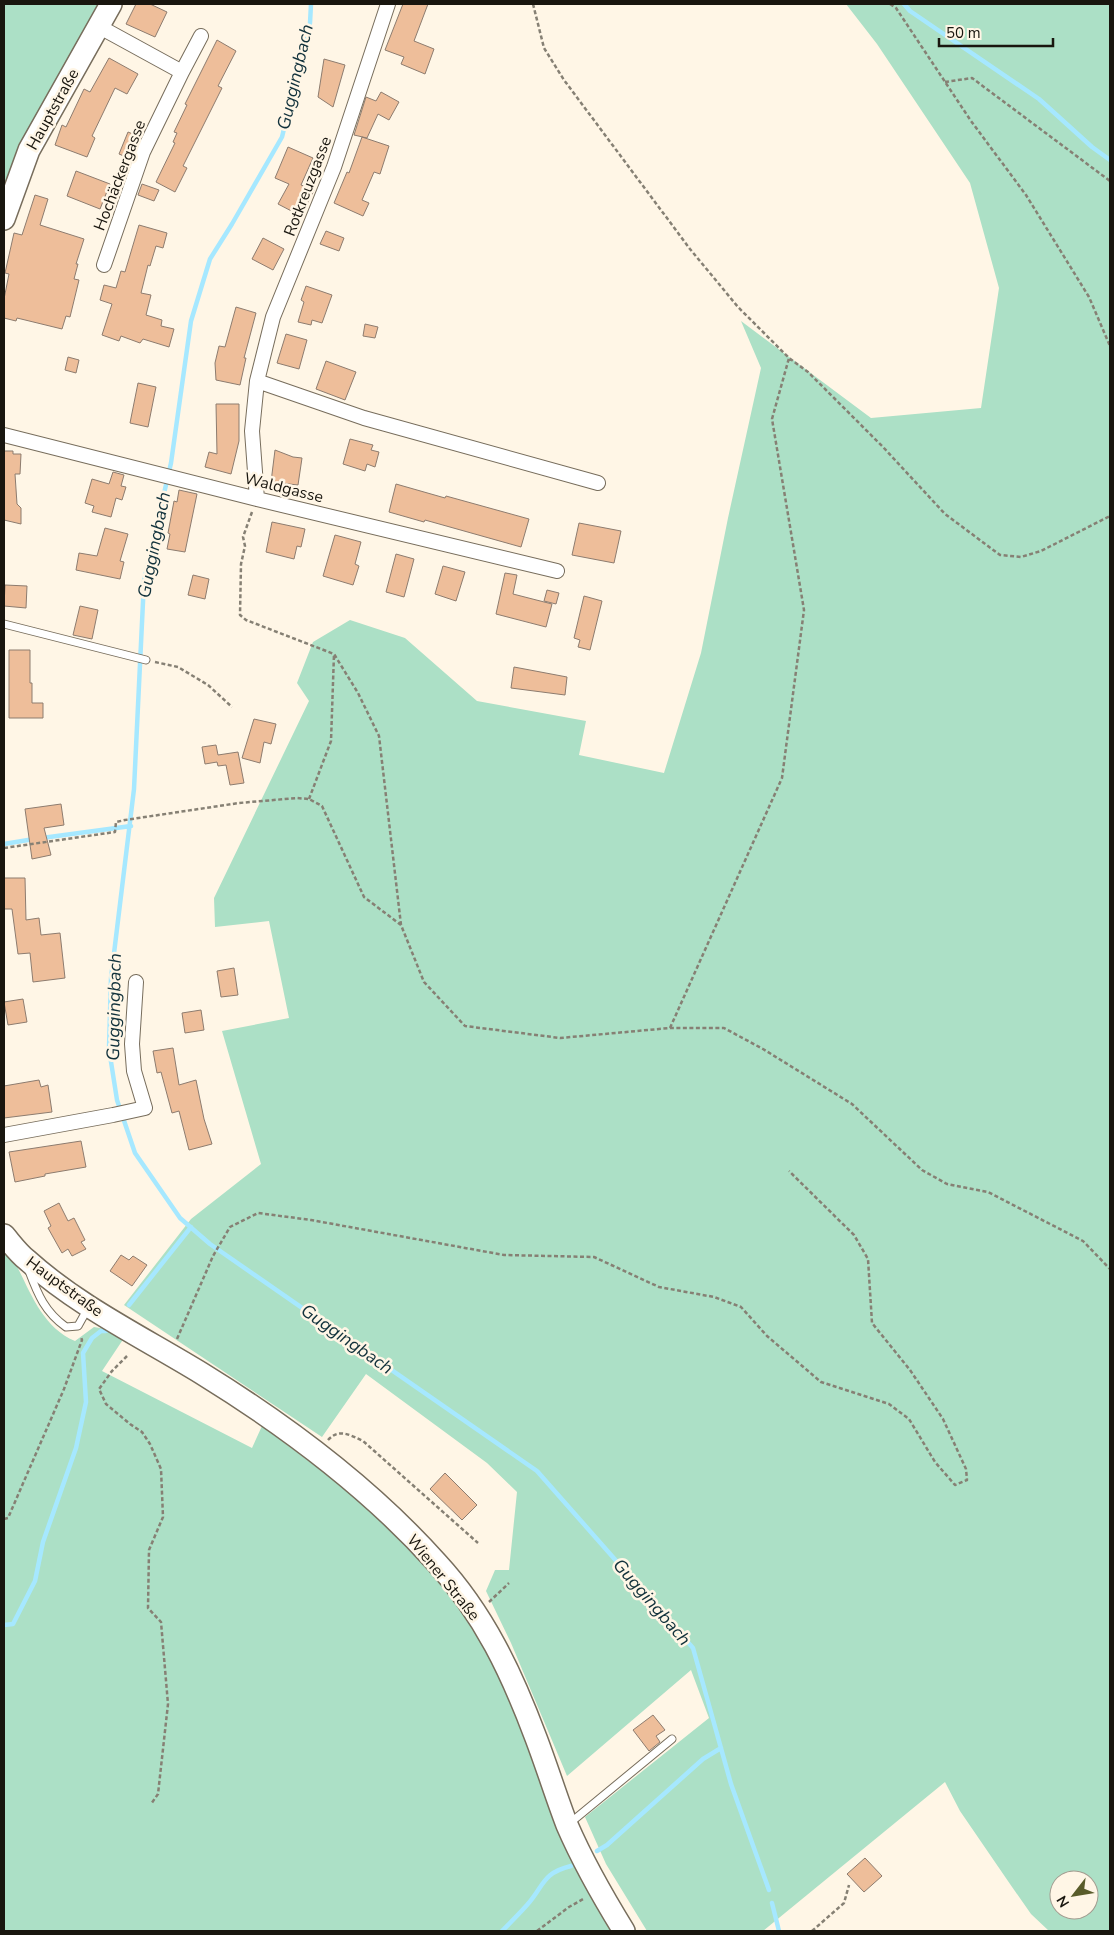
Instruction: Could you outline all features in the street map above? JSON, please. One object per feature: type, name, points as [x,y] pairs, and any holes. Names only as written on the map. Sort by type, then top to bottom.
[{"type":"main road","name":"Hauptstraße","points":[[4,219],[29,150],[111,4]]},
{"type":"main road","name":"Hauptstraße","points":[[4,1235],[25,1258],[53,1282],[132,1331]]},
{"type":"main road","name":"Wiener Straße","points":[[132,1331],[267,1415],[366,1492],[438,1564],[475,1610],[498,1648],[514,1682],[568,1825],[599,1890],[624,1931]]},
{"type":"street","name":"Rotkreuzgasse","points":[[257,498],[252,431],[258,381],[273,316],[334,167],[388,4]]},
{"type":"street","points":[[98,26],[182,72]]},
{"type":"street","name":"Hochäckergasse","points":[[104,265],[143,152],[201,36]]},
{"type":"street","points":[[258,381],[364,418],[598,483]]},
{"type":"street","name":"Waldgasse","points":[[4,435],[557,571]]},
{"type":"street","points":[[4,1135],[145,1108],[134,1071],[132,1044],[136,982]]},
{"type":"lane","points":[[4,624],[146,660]]},
{"type":"lane","points":[[25,1258],[40,1300],[57,1321],[66,1327],[78,1326],[89,1306]]},
{"type":"lane","points":[[568,1825],[672,1739]]},
{"type":"path","points":[[533,4],[544,48],[564,80],[690,249],[738,307],[790,358],[808,372],[883,447],[945,514],[1000,555],[1022,557],[1041,551],[1110,516]]},
{"type":"path","points":[[890,4],[896,8],[971,121],[1026,195],[1089,297],[1110,346]]},
{"type":"path","points":[[945,82],[972,78],[1110,180]]},
{"type":"path","points":[[670,1028],[782,778],[804,610],[772,419],[790,358]]},
{"type":"path","points":[[257,498],[243,537],[245,546],[241,564],[240,615],[246,620],[334,654],[358,694],[379,736],[401,925],[424,982],[465,1026],[560,1038],[670,1028],[724,1028],[763,1049],[852,1104],[922,1170],[947,1184],[988,1192],[1083,1241],[1110,1269]]},
{"type":"path","points":[[308,799],[331,741],[334,654]]},
{"type":"path","points":[[146,660],[178,667],[208,685],[232,706]]},
{"type":"path","points":[[4,848],[115,832],[116,822],[125,820],[239,803],[308,799],[322,806],[364,897],[401,925]]},
{"type":"path","points":[[170,1354],[213,1256],[230,1227],[258,1213],[311,1220],[504,1255],[594,1257],[659,1287],[714,1297],[741,1307],[767,1336],[821,1382],[889,1404],[909,1419],[935,1462],[955,1485],[966,1480],[966,1469],[943,1419],[910,1370],[872,1324],[868,1259],[854,1235],[789,1170]]},
{"type":"path","points":[[4,1519],[8,1518],[64,1389],[82,1340],[78,1326]]},
{"type":"path","points":[[127,1356],[112,1371],[100,1389],[106,1404],[142,1432],[150,1444],[161,1469],[163,1517],[149,1550],[148,1608],[161,1622],[168,1704],[158,1794],[151,1804]]},
{"type":"path","points":[[318,1454],[330,1438],[339,1433],[346,1433],[363,1441],[478,1543]]},
{"type":"path","points":[[475,1610],[488,1602],[509,1583]]},
{"type":"path","points":[[812,1931],[844,1903],[849,1885]]},
{"type":"path","points":[[537,1931],[569,1907],[599,1890]]},
{"type":"green space","points":[[4,4],[104,4],[4,189]]},
{"type":"green space","points":[[846,4],[1110,4],[1110,1931],[1049,1931],[1031,1914],[1010,1884],[960,1811],[945,1782],[763,1931],[647,1931],[606,1864],[585,1817],[709,1718],[691,1670],[567,1776],[511,1643],[486,1591],[495,1570],[509,1570],[517,1492],[487,1463],[366,1374],[322,1437],[124,1305],[191,1219],[261,1164],[222,1031],[289,1018],[269,921],[215,927],[214,898],[309,701],[297,683],[313,642],[350,620],[405,638],[477,701],[586,721],[579,755],[664,773],[701,653],[761,368],[741,321],[871,418],[981,408],[999,288],[970,183],[877,44]]},
{"type":"green space","points":[[4,1244],[41,1312],[61,1333],[75,1341],[94,1327],[111,1330],[124,1338],[102,1371],[252,1448],[262,1426],[387,1520],[442,1580],[489,1650],[617,1931],[4,1931]]},
{"type":"building","points":[[136,4],[150,4],[167,12],[155,37],[126,24]]},
{"type":"building","points":[[403,4],[428,4],[414,41],[434,49],[425,74],[401,64],[404,57],[385,50]]},
{"type":"building","points":[[217,40],[236,51],[218,86],[222,88],[183,166],[187,168],[175,192],[156,182],[175,143],[173,142],[177,133],[174,132],[187,105],[185,104]]},
{"type":"building","points":[[109,58],[138,74],[127,94],[115,88],[92,136],[95,138],[87,157],[55,145],[62,125],[66,127],[84,89],[90,92]]},
{"type":"building","points":[[324,59],[345,65],[333,107],[318,97]]},
{"type":"building","points":[[381,92],[399,102],[389,120],[378,114],[367,138],[354,135],[366,97],[376,101]]},
{"type":"building","points":[[128,132],[140,137],[131,159],[119,154]]},
{"type":"building","points":[[362,137],[389,146],[380,174],[374,172],[362,200],[369,203],[363,216],[334,203],[347,172],[349,173]]},
{"type":"building","points":[[288,147],[313,158],[301,185],[314,190],[301,216],[278,204],[289,184],[275,178]]},
{"type":"building","points":[[76,171],[110,184],[100,209],[67,196]]},
{"type":"building","points":[[142,184],[159,190],[154,201],[138,195]]},
{"type":"building","points":[[35,195],[48,199],[40,225],[84,239],[76,264],[78,264],[74,279],[79,280],[70,317],[66,316],[62,329],[17,318],[16,321],[4,318],[4,299],[9,274],[5,273],[14,233],[22,235]]},
{"type":"building","points":[[139,225],[167,233],[163,248],[156,246],[150,266],[148,265],[141,293],[151,295],[146,315],[162,320],[161,326],[174,329],[169,347],[143,339],[140,343],[121,336],[119,341],[102,335],[112,304],[100,300],[104,285],[116,288],[121,271],[125,272]]},
{"type":"building","points":[[326,231],[344,238],[339,251],[320,244]]},
{"type":"building","points":[[263,238],[284,249],[273,270],[252,259]]},
{"type":"building","points":[[306,286],[332,295],[322,323],[312,320],[311,325],[298,322],[304,302],[301,300]]},
{"type":"building","points":[[236,307],[256,313],[244,358],[246,358],[240,385],[216,380],[215,363],[219,346],[225,347]]},
{"type":"building","points":[[365,324],[378,327],[375,338],[363,336]]},
{"type":"building","points":[[286,334],[307,340],[299,369],[277,363]]},
{"type":"building","points":[[68,357],[79,360],[76,373],[65,370]]},
{"type":"building","points":[[326,361],[356,372],[345,400],[316,389]]},
{"type":"building","points":[[138,383],[156,387],[148,427],[130,423]]},
{"type":"building","points":[[216,404],[239,404],[239,441],[231,474],[205,467],[209,452],[217,454]]},
{"type":"building","points":[[350,439],[373,445],[371,450],[379,452],[375,467],[367,464],[365,471],[343,464]]},
{"type":"building","points":[[275,450],[293,457],[302,458],[298,485],[271,482]]},
{"type":"building","points":[[4,451],[13,451],[13,454],[21,454],[20,474],[15,474],[17,504],[21,508],[21,524],[4,520]]},
{"type":"building","points":[[113,472],[124,475],[121,486],[126,487],[122,500],[116,498],[111,517],[92,512],[94,506],[85,503],[92,479],[109,484]]},
{"type":"building","points":[[396,484],[529,519],[521,547],[389,512]]},
{"type":"building","points":[[179,490],[197,494],[185,552],[167,549],[174,501],[177,502]]},
{"type":"building","points":[[272,522],[305,529],[301,547],[297,546],[294,559],[266,552]]},
{"type":"building","points":[[579,523],[621,531],[614,563],[572,555]]},
{"type":"building","points":[[105,528],[128,534],[120,561],[124,562],[120,579],[76,570],[79,553],[97,556]]},
{"type":"building","points":[[335,535],[361,542],[355,564],[359,566],[353,585],[323,576]]},
{"type":"building","points":[[396,554],[414,559],[404,597],[386,592]]},
{"type":"building","points":[[443,566],[465,572],[456,601],[435,594]]},
{"type":"building","points":[[505,573],[517,575],[513,594],[552,604],[546,627],[496,614]]},
{"type":"building","points":[[193,575],[209,579],[205,599],[188,595]]},
{"type":"building","points":[[5,585],[27,586],[26,608],[4,606]]},
{"type":"building","points":[[547,590],[559,593],[556,604],[544,601]]},
{"type":"building","points":[[584,596],[602,601],[590,650],[578,647],[580,640],[574,638]]},
{"type":"building","points":[[80,606],[98,610],[92,639],[73,635]]},
{"type":"building","points":[[9,650],[30,650],[32,703],[43,703],[43,718],[9,718]]},
{"type":"building","points":[[514,667],[567,677],[565,695],[511,688]]},
{"type":"building","points":[[254,719],[276,724],[271,744],[264,742],[260,763],[242,758]]},
{"type":"building","points":[[216,745],[218,755],[238,752],[244,783],[230,785],[226,765],[218,766],[217,762],[205,764],[202,747]]},
{"type":"building","points":[[61,804],[64,825],[44,828],[51,855],[32,859],[25,809]]},
{"type":"building","points":[[4,878],[25,878],[26,920],[39,918],[41,935],[60,933],[65,978],[33,982],[30,953],[18,954],[12,909],[4,909]]},
{"type":"building","points":[[234,968],[238,995],[221,997],[217,971]]},
{"type":"building","points":[[23,999],[27,1022],[8,1025],[4,1002]]},
{"type":"building","points":[[201,1010],[204,1030],[185,1033],[182,1013]]},
{"type":"building","points":[[173,1048],[179,1085],[196,1080],[204,1119],[212,1144],[189,1150],[179,1111],[172,1113],[161,1072],[157,1073],[153,1051]]},
{"type":"building","points":[[39,1080],[41,1087],[48,1085],[52,1112],[4,1118],[4,1086]]},
{"type":"building","points":[[81,1141],[86,1167],[45,1174],[45,1176],[15,1182],[9,1152]]},
{"type":"building","points":[[59,1203],[68,1221],[74,1218],[85,1240],[81,1242],[86,1249],[72,1256],[68,1249],[62,1253],[48,1228],[51,1226],[44,1211]]},
{"type":"building","points":[[121,1255],[129,1260],[133,1256],[147,1265],[132,1286],[110,1271]]},
{"type":"building","points":[[445,1473],[477,1505],[462,1520],[430,1489]]},
{"type":"building","points":[[653,1715],[665,1730],[656,1736],[660,1742],[649,1751],[633,1730]]},
{"type":"building","points":[[865,1858],[882,1876],[864,1892],[847,1874]]},
{"type":"waterway","name":"Guggingbach","points":[[311,4],[310,23],[282,137],[210,259],[191,321],[171,463],[144,581],[134,789],[111,978],[109,1049],[117,1100],[135,1153],[180,1218],[210,1244],[537,1471],[693,1648],[731,1784],[769,1890]]},
{"type":"waterway","points":[[904,4],[910,11],[1039,99],[1092,147],[1110,160]]},
{"type":"waterway","points":[[42,838],[131,826]]},
{"type":"waterway","points":[[4,844],[34,839]]},
{"type":"waterway","points":[[129,1305],[191,1227]]},
{"type":"waterway","points":[[4,1625],[13,1624],[35,1581],[43,1542],[76,1448],[86,1402],[83,1353],[92,1338],[101,1331],[106,1331]]},
{"type":"waterway","points":[[597,1851],[607,1845],[703,1759],[721,1748]]},
{"type":"waterway","points":[[502,1931],[533,1898],[549,1876],[554,1872],[571,1866]]},
{"type":"waterway","name":"Guggingbach","points":[[772,1903],[779,1931]]}]
